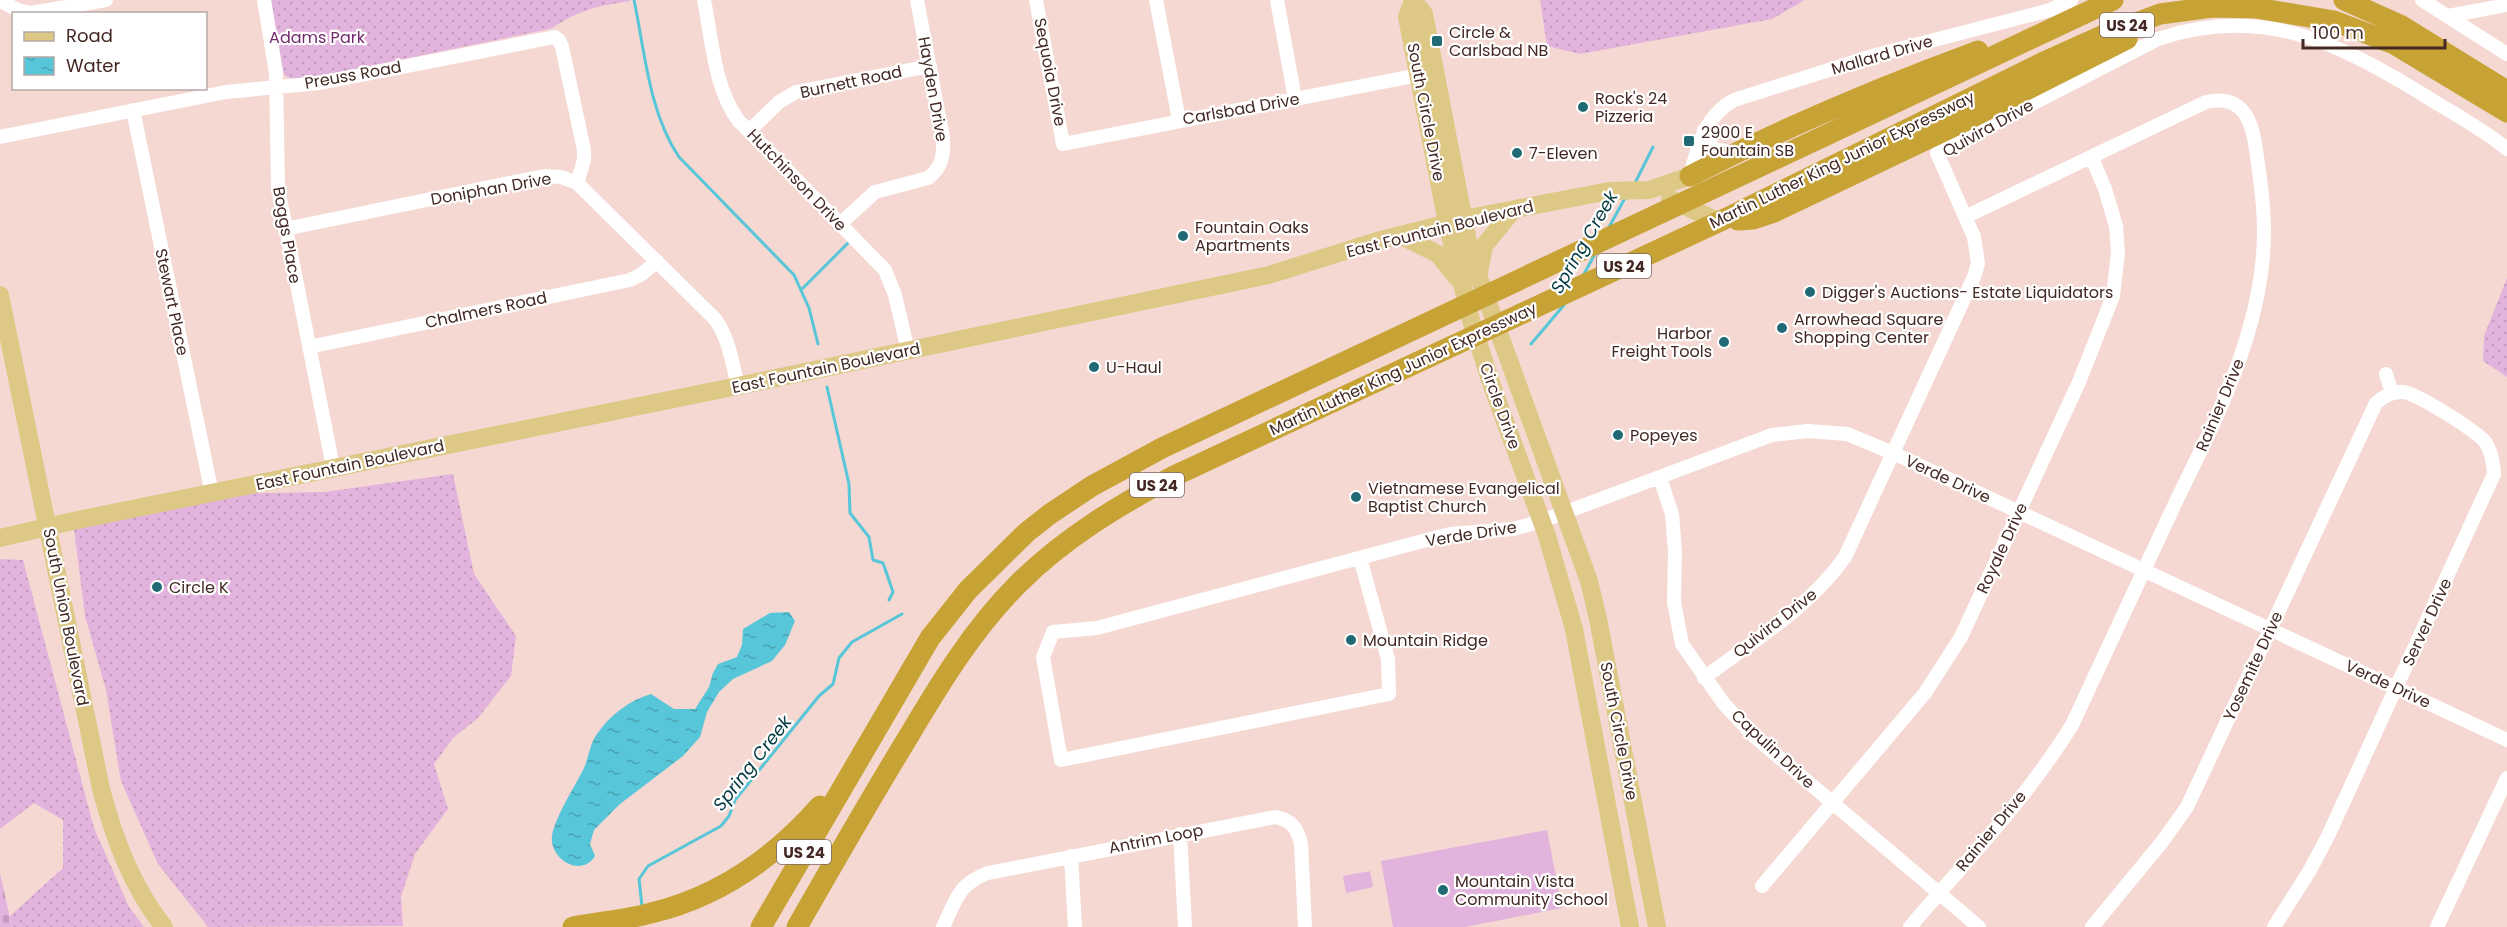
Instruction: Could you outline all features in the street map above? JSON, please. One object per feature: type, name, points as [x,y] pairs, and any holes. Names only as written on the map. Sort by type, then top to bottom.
[{"type":"highway","name":"US 24","points":[[2064,24],[2113,0]]},
{"type":"highway","points":[[2344,0],[2400,25],[2507,92]]},
{"type":"highway","name":"US 24","points":[[2212,7],[2286,11],[2334,21],[2363,31],[2430,64],[2507,112]]},
{"type":"highway","points":[[1713,219],[1730,221],[1753,219],[1774,212],[1965,121],[2119,42],[2212,7]]},
{"type":"highway","name":"Martin Luther King Junior Expressway","points":[[797,927],[935,692],[966,646],[1018,584],[1058,549],[1100,518],[1174,476],[1720,220],[2106,34],[2160,14],[2212,7]]},
{"type":"highway","points":[[1694,184],[1734,153],[1885,86],[2000,43],[2064,24]]},
{"type":"highway","name":"Martin Luther King Junior Expressway","points":[[761,927],[930,638],[974,584],[1027,532],[1071,499],[1139,459],[2064,24]]},
{"type":"highway","points":[[813,927],[910,750],[935,692]]},
{"type":"highway","points":[[584,925],[651,913],[706,894],[765,860],[804,825],[847,777]]},
{"type":"main road","name":"South Circle Drive","points":[[1413,1],[1424,14],[1456,221],[1419,75],[1407,17],[1413,1]]},
{"type":"main road","name":"East Fountain Boulevard","points":[[0,538],[333,467],[738,386],[1269,275],[1398,235],[1456,221],[1609,191],[1654,192],[1694,184]]},
{"type":"main road","name":"East Fountain Boulevard","points":[[1654,192],[1713,219]]},
{"type":"main road","points":[[1398,235],[1438,254],[1470,282],[1484,246],[1513,210]]},
{"type":"main road","name":"Circle Drive","points":[[1456,221],[1491,383],[1552,552]]},
{"type":"main road","name":"Circle Drive","points":[[1470,282],[1574,537]]},
{"type":"main road","name":"South Union Boulevard","points":[[0,295],[107,813],[122,855],[140,891],[164,927]]},
{"type":"main road","name":"South Circle Drive","points":[[1574,537],[1598,619],[1657,927]]},
{"type":"main road","name":"South Circle Drive","points":[[1552,552],[1574,629],[1630,927]]},
{"type":"street","points":[[0,0],[27,12]]},
{"type":"street","points":[[37,12],[106,0]]},
{"type":"street","name":"Boggs Place","points":[[264,0],[277,86],[278,188],[333,467]]},
{"type":"street","name":"Hutchinson Drive","points":[[704,0],[724,96],[729,108],[885,270],[896,295],[908,351]]},
{"type":"street","name":"Hayden Drive","points":[[840,224],[875,192],[944,172],[943,138],[917,0]]},
{"type":"street","name":"Sequoia Drive","points":[[1036,0],[1063,144]]},
{"type":"street","points":[[1156,0],[1179,120]]},
{"type":"street","points":[[1277,0],[1295,99]]},
{"type":"street","name":"Mallard Drive","points":[[1694,184],[1697,148],[1704,130],[1725,105],[1744,95],[1876,55],[2041,12],[2071,0]]},
{"type":"street","points":[[2422,0],[2507,54]]},
{"type":"street","points":[[2448,16],[2507,5]]},
{"type":"street","name":"Quivira Drive","points":[[1704,678],[1800,606],[1832,576],[1845,557],[1978,263],[1974,237],[1937,153],[2158,39],[2176,33],[2217,26],[2268,28],[2326,42],[2382,69],[2507,149]]},
{"type":"street","name":"Preuss Road","points":[[0,136],[226,92],[320,83],[555,37],[560,40],[562,47],[584,150],[584,160],[577,183]]},
{"type":"street","name":"Burnett Road","points":[[749,131],[779,102],[796,92],[930,66]]},
{"type":"street","name":"Carlsbad Drive","points":[[1063,144],[1419,75]]},
{"type":"street","name":"Rainier Drive","points":[[1910,927],[2054,753],[2072,724],[2214,420],[2242,352],[2260,277],[2264,232],[2260,175],[2252,128],[2247,116],[2239,106],[2219,99],[2206,102],[1965,217]]},
{"type":"street","name":"Stewart Place","points":[[133,110],[212,494]]},
{"type":"street","points":[[1704,130],[1713,149],[1734,153]]},
{"type":"street","name":"Royale Drive","points":[[1762,886],[1937,677],[1961,637],[2079,382],[2113,296],[2118,253],[2115,226],[2105,189],[2092,158]]},
{"type":"street","name":"Doniphan Drive","points":[[285,229],[544,176],[561,177],[577,183]]},
{"type":"street","points":[[577,183],[722,329],[738,386]]},
{"type":"street","points":[[1694,184],[1713,219]]},
{"type":"street","name":"Chalmers Road","points":[[309,347],[630,280],[642,274],[657,261]]},
{"type":"street","points":[[2386,374],[2392,393]]},
{"type":"street","name":"Server Drive","points":[[2274,927],[2292,901],[2328,836],[2494,474],[2490,450],[2484,440],[2474,432],[2416,396],[2400,391],[2392,393]]},
{"type":"street","name":"Yosemite Drive","points":[[2092,927],[2162,842],[2187,807],[2369,414],[2376,403],[2392,393]]},
{"type":"street","name":"Verde Drive","points":[[1360,558],[1388,659],[1389,694],[1061,760],[1042,657],[1053,632],[1097,628],[1450,534],[1514,529],[1565,513],[1772,435],[1808,431],[1847,434],[1893,453],[2507,740]]},
{"type":"street","name":"Capulin Drive","points":[[1660,478],[1672,514],[1675,552],[1674,602],[1682,644],[1704,678],[1724,704],[1755,737],[1979,927]]},
{"type":"street","points":[[2437,927],[2507,778]]},
{"type":"street","name":"Antrim Loop","points":[[943,927],[963,887],[968,882],[988,873],[1265,818],[1284,819],[1292,823],[1298,831],[1301,844],[1305,927]]},
{"type":"street","points":[[1180,834],[1185,927]]},
{"type":"street","points":[[1071,856],[1075,927]]},
{"type":"green space","name":"Adams Park","points":[[271,0],[630,1],[588,10],[550,29],[335,73],[292,79],[284,75]]},
{"type":"green space","points":[[1540,0],[1805,0],[1772,19],[1580,54],[1547,46]]},
{"type":"green space","points":[[2507,278],[2507,377],[2483,361],[2484,336]]},
{"type":"green space","points":[[453,474],[474,574],[516,636],[511,676],[478,718],[453,738],[434,764],[448,809],[415,854],[401,897],[403,926],[208,927],[158,864],[121,781],[106,690],[85,616],[73,521],[212,494],[324,492]]},
{"type":"green space","points":[[0,559],[23,560],[94,828],[129,907],[144,927],[12,927],[10,916],[63,868],[63,820],[34,803],[0,829]]},
{"type":"green space","points":[[1547,830],[1562,908],[1465,927],[1393,927],[1381,861]]},
{"type":"green space","points":[[1370,871],[1373,887],[1346,893],[1343,876]]},
{"type":"green space","points":[[0,873],[12,927],[0,927]]},
{"type":"water","points":[[789,612],[795,621],[785,645],[772,661],[733,679],[719,692],[707,712],[700,737],[683,756],[620,804],[594,830],[590,844],[595,856],[590,862],[577,866],[558,856],[552,842],[555,826],[602,727],[628,704],[651,694],[674,709],[695,709],[709,687],[718,664],[737,657],[742,645],[743,629],[770,613]]},
{"type":"waterway","points":[[634,0],[649,82],[669,140],[679,157],[794,275],[809,308],[818,344]]},
{"type":"waterway","name":"Spring Creek","points":[[1635,183],[1653,147]]},
{"type":"waterway","name":"Spring Creek","points":[[1608,229],[1625,198]]},
{"type":"waterway","points":[[802,289],[849,242]]},
{"type":"waterway","name":"Spring Creek","points":[[1584,274],[1595,254]]},
{"type":"waterway","name":"Spring Creek","points":[[1531,344],[1564,305]]},
{"type":"waterway","points":[[827,387],[849,484],[850,513],[869,537],[873,560],[883,563],[893,592],[889,600]]},
{"type":"waterway","name":"Spring Creek","points":[[642,906],[639,879],[648,866],[721,826],[729,816],[735,800],[819,696],[833,684],[839,658],[852,642],[902,614]]},
{"type":"place","name":"Circle & Carlsbad NB","points":[[1437,41]]},
{"type":"place","name":"Rock's 24 Pizzeria","points":[[1583,107]]},
{"type":"place","name":"2900 E Fountain SB","points":[[1689,141]]},
{"type":"place","name":"7-Eleven","points":[[1517,153]]},
{"type":"place","name":"Fountain Oaks Apartments","points":[[1183,236]]},
{"type":"place","name":"Digger's Auctions- Estate Liquidators","points":[[1810,292]]},
{"type":"place","name":"Arrowhead Square Shopping Center","points":[[1782,328]]},
{"type":"place","name":"Harbor Freight Tools","points":[[1724,342]]},
{"type":"place","name":"U-Haul","points":[[1094,367]]},
{"type":"place","name":"Popeyes","points":[[1618,435]]},
{"type":"place","name":"Vietnamese Evangelical Baptist Church","points":[[1356,497]]},
{"type":"place","name":"Circle K","points":[[157,587]]},
{"type":"place","name":"Mountain Ridge","points":[[1351,640]]},
{"type":"place","name":"Mountain Vista Community School","points":[[1443,890]]}]
